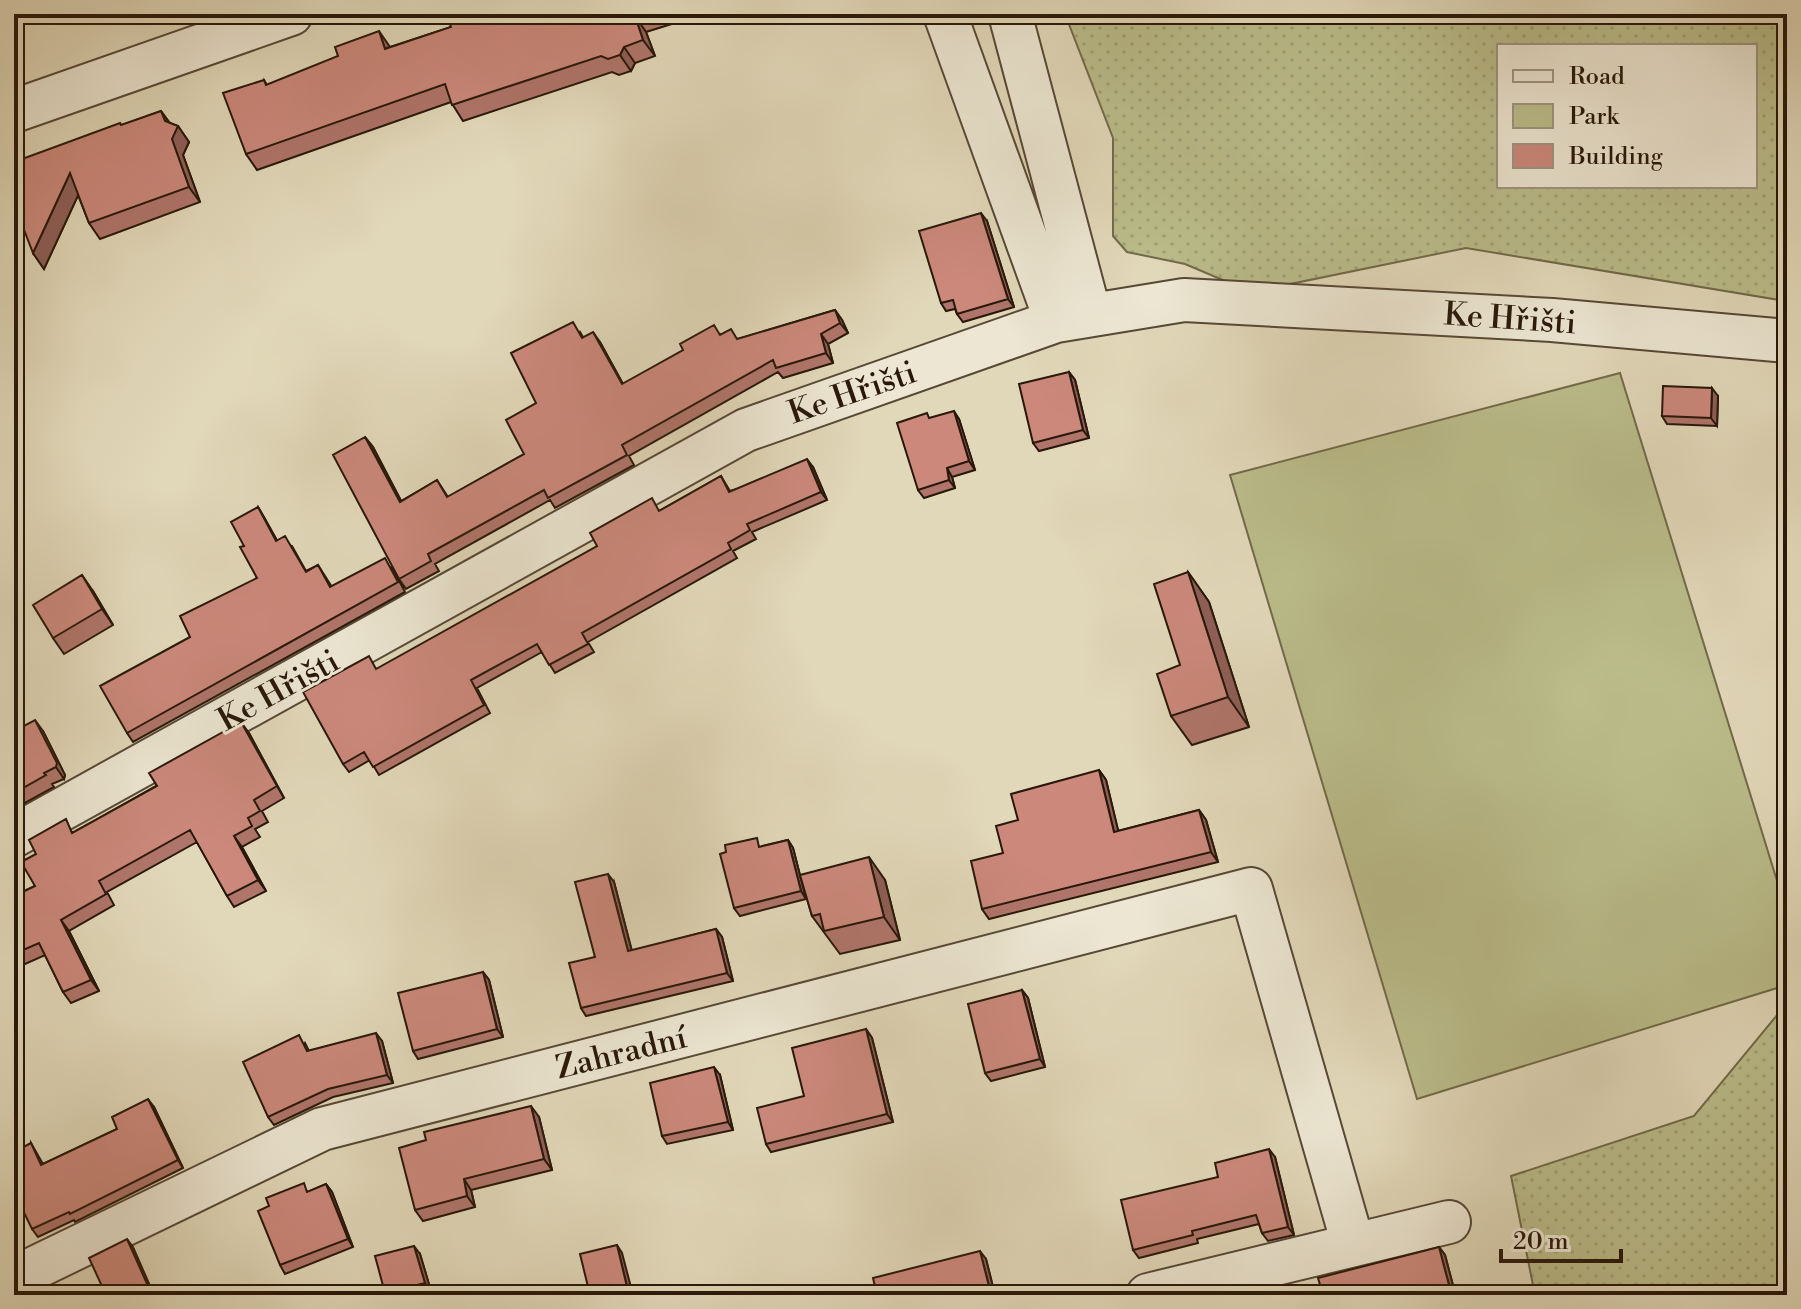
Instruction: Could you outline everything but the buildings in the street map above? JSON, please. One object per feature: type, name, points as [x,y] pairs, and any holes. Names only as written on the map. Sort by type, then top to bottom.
[{"type":"street","points":[[14,111],[291,14]]},
{"type":"street","points":[[945,14],[1073,318]]},
{"type":"street","points":[[1010,14],[1073,318]]},
{"type":"street","name":"Ke Hřišti","points":[[14,836],[746,430],[1073,318],[1184,300],[1552,320],[1787,341]]},
{"type":"street","name":"Zahradní","points":[[14,1278],[322,1129],[1251,889],[1353,1244]]},
{"type":"street","points":[[1148,1295],[1449,1222]]},
{"type":"green space","points":[[1065,14],[1787,14],[1787,320],[1779,300],[1466,248],[1251,292],[1185,264],[1127,252],[1113,236],[1113,138]]},
{"type":"green space","points":[[1620,373],[1787,913],[1787,985],[1417,1099],[1230,475]]},
{"type":"green space","points":[[1787,1003],[1787,1281],[1771,1295],[1535,1295],[1511,1176],[1694,1116]]}]
